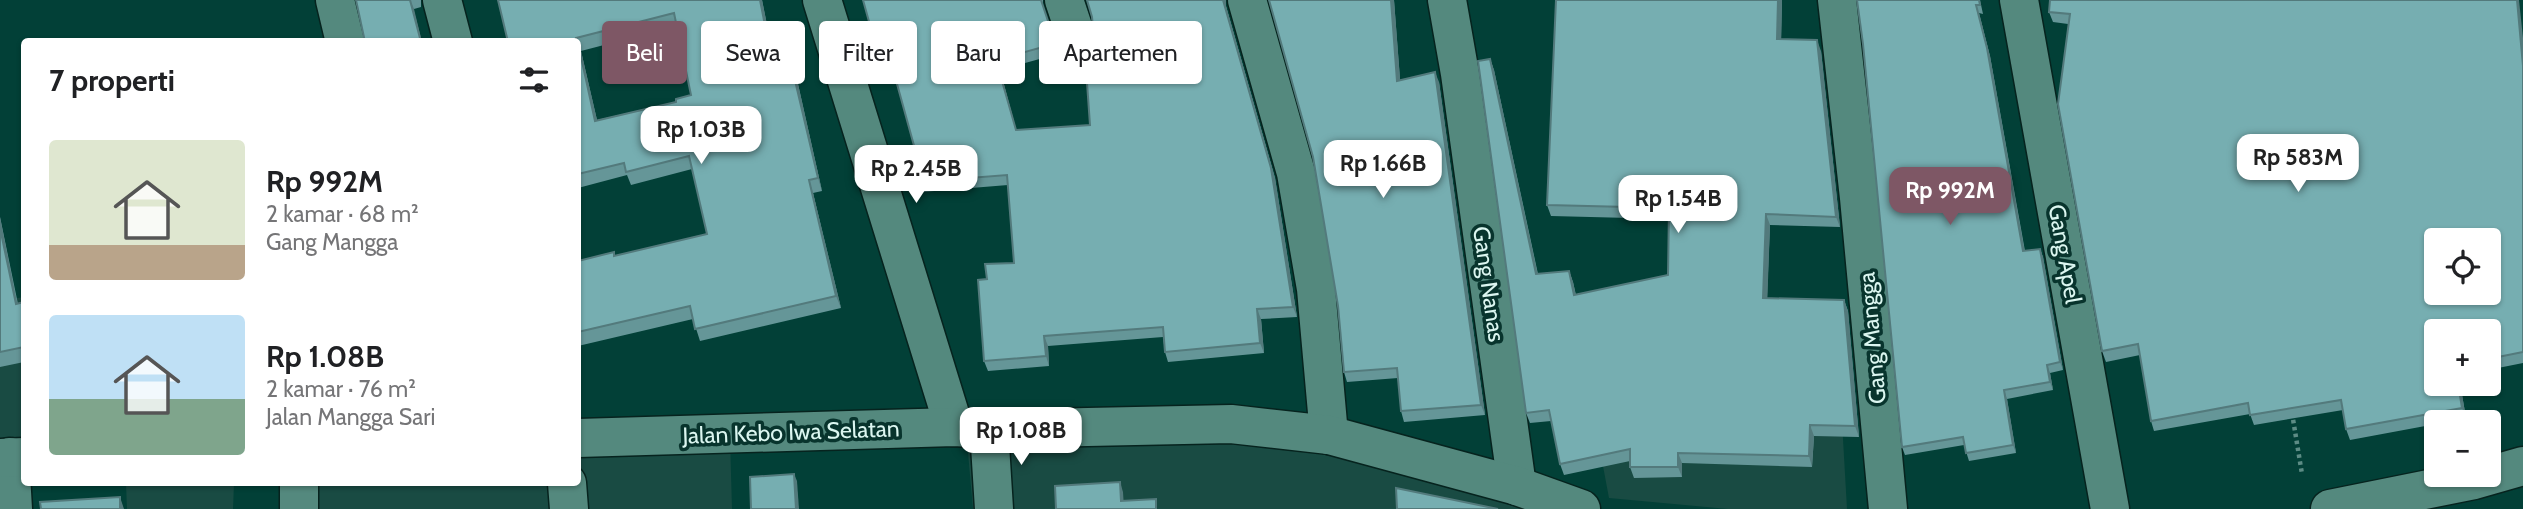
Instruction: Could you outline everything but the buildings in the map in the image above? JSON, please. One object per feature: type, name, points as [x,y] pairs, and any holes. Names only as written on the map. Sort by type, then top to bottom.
[{"type":"street","points":[[335,0],[344,38]]},
{"type":"street","points":[[442,0],[452,38]]},
{"type":"street","points":[[822,0],[972,428],[994,509]]},
{"type":"street","points":[[1247,0],[1296,173],[1316,289],[1329,435]]},
{"type":"street","name":"Gang Nanas","points":[[1447,0],[1460,74],[1517,486]]},
{"type":"street","name":"Gang Mangga","points":[[1837,0],[1859,198],[1888,509]]},
{"type":"street","name":"Gang Apel","points":[[2019,0],[2110,509]]},
{"type":"street","name":"Jalan Kebo Iwa Selatan","points":[[581,438],[1231,424],[1329,435],[1517,486],[1579,509]]},
{"type":"street","points":[[11,457],[13,509]]},
{"type":"street","points":[[2330,509],[2474,480],[2523,466]]},
{"type":"street","points":[[299,486],[299,509]]},
{"type":"street","points":[[567,486],[569,509]]},
{"type":"path","points":[[2290,401],[2304,482]]},
{"type":"shaded area","points":[[21,298],[21,477],[0,480],[0,301]]},
{"type":"shaded area","points":[[1838,352],[1847,509],[1728,509],[1609,498],[1593,413]]},
{"type":"shaded area","points":[[1107,418],[1321,450],[1551,509],[973,509],[966,430]]},
{"type":"shaded area","points":[[730,438],[732,509],[306,509],[307,486],[581,486],[581,439]]},
{"type":"shaded area","points":[[126,486],[234,486],[233,509],[127,509]]}]
